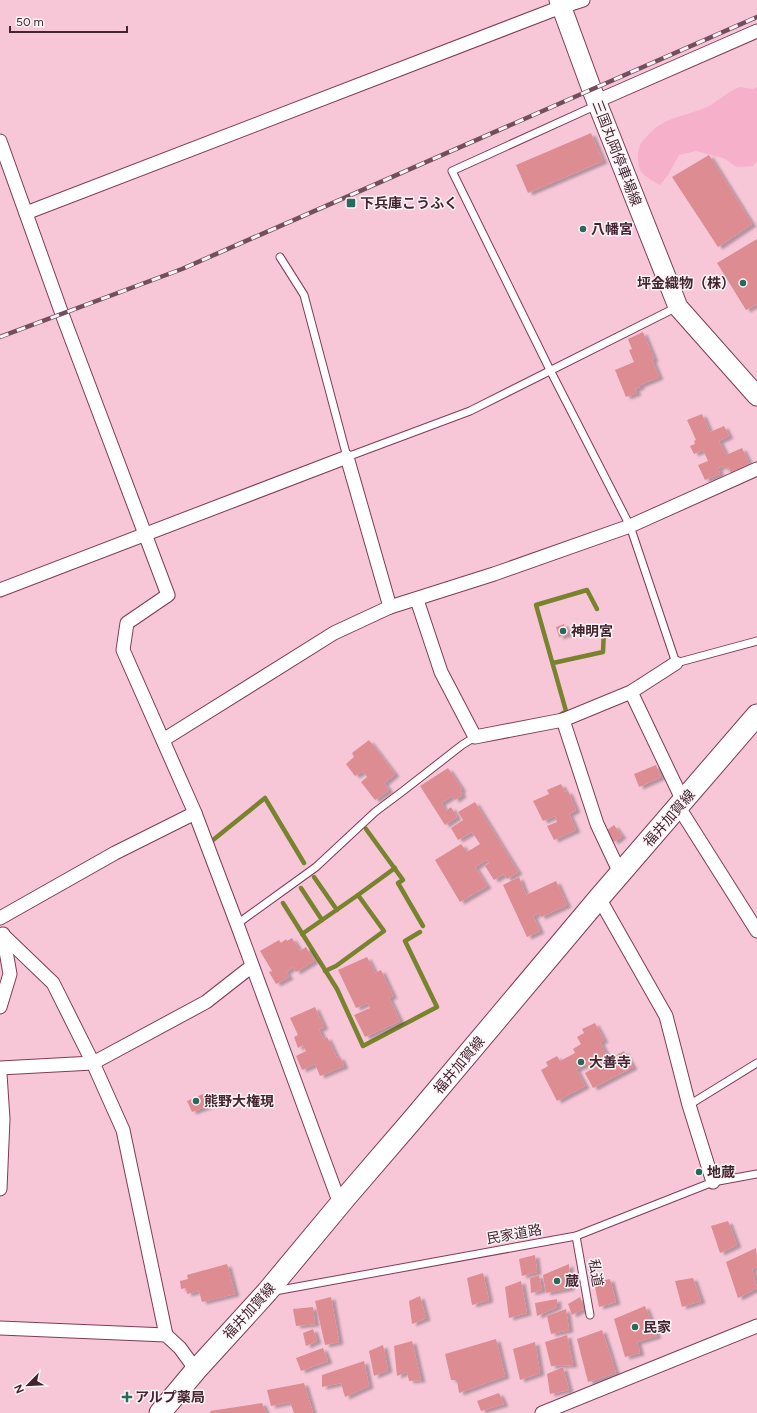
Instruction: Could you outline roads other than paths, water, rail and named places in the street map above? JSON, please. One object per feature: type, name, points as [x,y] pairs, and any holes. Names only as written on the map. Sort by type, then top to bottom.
[{"type":"main road","name":"三国丸岡停車場線","points":[[560,4],[678,307],[757,396]]},
{"type":"main road","name":"福井加賀線","points":[[166,1410],[196,1370],[267,1292],[620,873],[757,715]]},
{"type":"street","points":[[26,212],[560,4],[583,0]]},
{"type":"street","points":[[597,102],[757,31]]},
{"type":"street","points":[[0,141],[64,322],[168,595],[127,622],[123,650],[195,813],[340,1204]]},
{"type":"street","points":[[0,590],[346,457],[390,607]]},
{"type":"street","points":[[163,740],[334,633],[390,607],[417,600],[630,526],[757,469]]},
{"type":"street","points":[[417,600],[441,672],[475,737],[563,720],[631,692],[676,663]]},
{"type":"street","points":[[631,692],[681,803],[757,932]]},
{"type":"street","points":[[563,720],[597,824],[620,873]]},
{"type":"street","points":[[0,918],[115,853],[195,813]]},
{"type":"street","points":[[599,898],[666,1016],[689,1105],[713,1182]]},
{"type":"street","points":[[0,1007],[10,974],[1,929]]},
{"type":"street","points":[[1,929],[53,983],[93,1062],[123,1130],[166,1336],[180,1348],[196,1370]]},
{"type":"street","points":[[0,1068],[93,1062],[206,1002],[252,966]]},
{"type":"street","points":[[0,1074],[3,1119],[0,1189]]},
{"type":"street","points":[[542,1413],[757,1326]]},
{"type":"street","points":[[0,1328],[166,1336]]},
{"type":"lane","points":[[597,102],[452,171],[550,370],[630,526],[676,663],[757,641]]},
{"type":"lane","points":[[280,257],[304,295],[346,457],[470,411],[678,307]]},
{"type":"lane","points":[[237,924],[316,867],[375,812],[403,792],[462,745],[475,737]]},
{"type":"lane","points":[[689,1105],[757,1062]]},
{"type":"lane","name":"民家道路","points":[[267,1292],[576,1236],[713,1182],[757,1174]]},
{"type":"lane","name":"私道","points":[[576,1236],[590,1315]]},
{"type":"waterway","points":[[560,715],[566,711],[536,605],[587,590],[597,609]]},
{"type":"waterway","points":[[553,663],[603,652],[604,628]]},
{"type":"waterway","points":[[213,840],[265,798],[304,863]]},
{"type":"waterway","points":[[366,829],[403,880],[398,883],[423,926]]},
{"type":"waterway","points":[[358,895],[395,868]]},
{"type":"waterway","points":[[314,877],[337,910]]},
{"type":"waterway","points":[[301,888],[322,920]]},
{"type":"waterway","points":[[302,934],[358,895],[384,931],[336,966],[325,971]]},
{"type":"waterway","points":[[283,903],[337,989],[363,1046],[437,1007],[405,941],[420,932]]},
{"type":"railway","points":[[0,337],[182,269],[757,17]]},
{"type":"place","name":"下兵庫こうふく","points":[[351,203]]},
{"type":"place","name":"八幡宮","points":[[583,229]]},
{"type":"place","name":"坪金織物（株）","points":[[743,283]]},
{"type":"place","name":"神明宮","points":[[563,631]]},
{"type":"place","name":"大善寺","points":[[581,1062]]},
{"type":"place","name":"熊野大権現","points":[[196,1101]]},
{"type":"place","name":"地蔵","points":[[699,1172]]},
{"type":"place","name":"蔵","points":[[557,1281]]},
{"type":"place","name":"民家","points":[[635,1327]]},
{"type":"place","name":"アルプ薬局","points":[[127,1397]]}]
